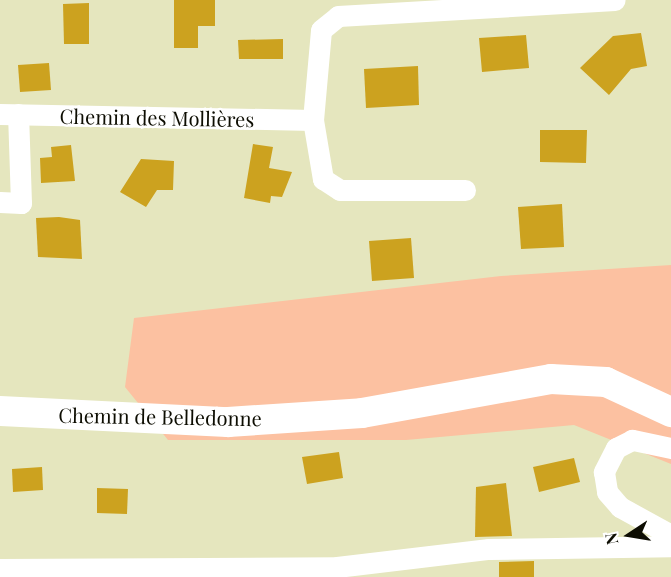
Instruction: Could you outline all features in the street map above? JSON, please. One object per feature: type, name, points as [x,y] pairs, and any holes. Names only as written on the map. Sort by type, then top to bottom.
[{"type":"main road","name":"Chemin de Belledonne","points":[[0,411],[228,422],[362,413],[496,387],[550,380],[606,382],[671,412]]},
{"type":"street","points":[[465,190],[340,190],[323,179],[314,120],[321,30],[338,16],[615,0]]},
{"type":"street","points":[[0,202],[21,203],[9,114]]},
{"type":"street","name":"Chemin des Mollières","points":[[9,114],[314,120]]},
{"type":"street","points":[[671,448],[632,440],[616,448],[604,472],[607,492],[620,507],[671,535]]},
{"type":"street","points":[[0,569],[337,567],[489,549],[671,546]]},
{"type":"shaded area","points":[[671,265],[671,464],[574,425],[406,440],[168,440],[125,387],[134,318],[501,276]]},
{"type":"building","points":[[174,0],[215,0],[215,26],[198,26],[198,48],[174,48]]},
{"type":"building","points":[[89,3],[89,44],[64,44],[63,4]]},
{"type":"building","points":[[641,33],[647,66],[631,69],[609,95],[580,68],[613,36]]},
{"type":"building","points":[[526,35],[529,68],[482,72],[479,38]]},
{"type":"building","points":[[283,39],[283,59],[239,59],[238,40]]},
{"type":"building","points":[[49,63],[51,90],[20,92],[18,65]]},
{"type":"building","points":[[418,66],[419,105],[366,108],[364,69]]},
{"type":"building","points":[[540,130],[587,130],[586,163],[540,162]]},
{"type":"building","points":[[253,144],[273,147],[269,168],[292,172],[282,197],[271,196],[270,203],[244,198]]},
{"type":"building","points":[[71,145],[75,181],[41,183],[40,158],[52,157],[51,147]]},
{"type":"building","points":[[141,159],[174,161],[173,190],[157,190],[146,207],[120,192]]},
{"type":"building","points":[[562,204],[564,247],[521,249],[518,207]]},
{"type":"building","points":[[59,217],[80,220],[82,259],[38,257],[36,218]]},
{"type":"building","points":[[411,238],[414,278],[372,281],[369,241]]},
{"type":"building","points":[[339,452],[343,478],[307,484],[302,457]]},
{"type":"building","points":[[574,458],[580,482],[539,492],[533,467]]},
{"type":"building","points":[[42,467],[43,490],[13,492],[12,469]]},
{"type":"building","points":[[506,483],[512,536],[475,537],[476,487]]},
{"type":"building","points":[[97,488],[128,489],[127,514],[97,513]]},
{"type":"building","points":[[534,561],[534,577],[499,577],[499,562]]}]
